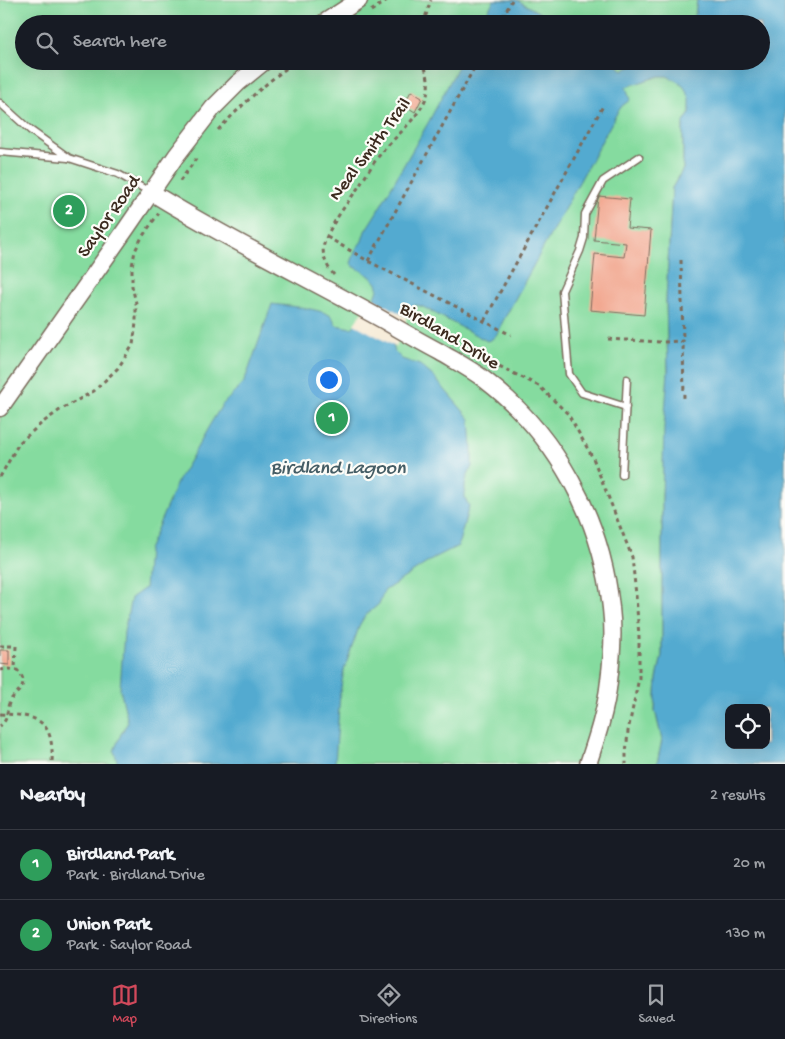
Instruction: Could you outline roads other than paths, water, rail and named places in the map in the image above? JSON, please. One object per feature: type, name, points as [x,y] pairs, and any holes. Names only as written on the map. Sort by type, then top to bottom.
[{"type":"street","points":[[336,15],[359,0]]},
{"type":"street","name":"Saylor Road","points":[[0,408],[176,156],[213,108],[254,70]]},
{"type":"street","name":"Birdland Drive","points":[[151,192],[468,368],[509,400],[552,451],[582,501],[598,543],[607,577],[612,619],[609,682],[603,718],[588,764]]},
{"type":"lane","points":[[0,103],[30,130],[70,158]]},
{"type":"lane","points":[[0,152],[70,158],[118,174],[151,192]]},
{"type":"lane","points":[[626,407],[582,393],[568,374],[562,291],[584,238],[585,214],[603,181],[639,157]]},
{"type":"lane","points":[[622,475],[628,379]]},
{"type":"water","points":[[494,0],[517,0],[543,15],[486,15]]},
{"type":"water","name":"Birdland Lagoon","points":[[697,0],[785,0],[785,764],[657,764],[662,740],[655,710],[657,679],[662,655],[662,498],[668,371],[666,301],[672,188],[683,169],[683,124],[690,113],[690,98],[684,87],[667,76],[659,76],[626,87],[630,100],[617,113],[495,337],[487,341],[417,305],[412,306],[405,314],[393,345],[395,352],[402,359],[420,365],[434,377],[470,419],[472,466],[465,486],[465,498],[469,506],[458,546],[436,557],[384,591],[379,604],[365,616],[360,624],[344,670],[340,693],[335,764],[118,764],[114,751],[128,722],[120,689],[124,632],[131,598],[145,588],[148,550],[178,480],[222,405],[243,384],[272,304],[321,311],[332,317],[336,325],[351,328],[364,315],[376,296],[378,286],[371,277],[351,263],[365,231],[456,70],[770,70],[770,15],[695,15]]},
{"type":"place","name":"Union Park","points":[[69,211]]},
{"type":"place","name":"Birdland Park","points":[[332,418]]}]
